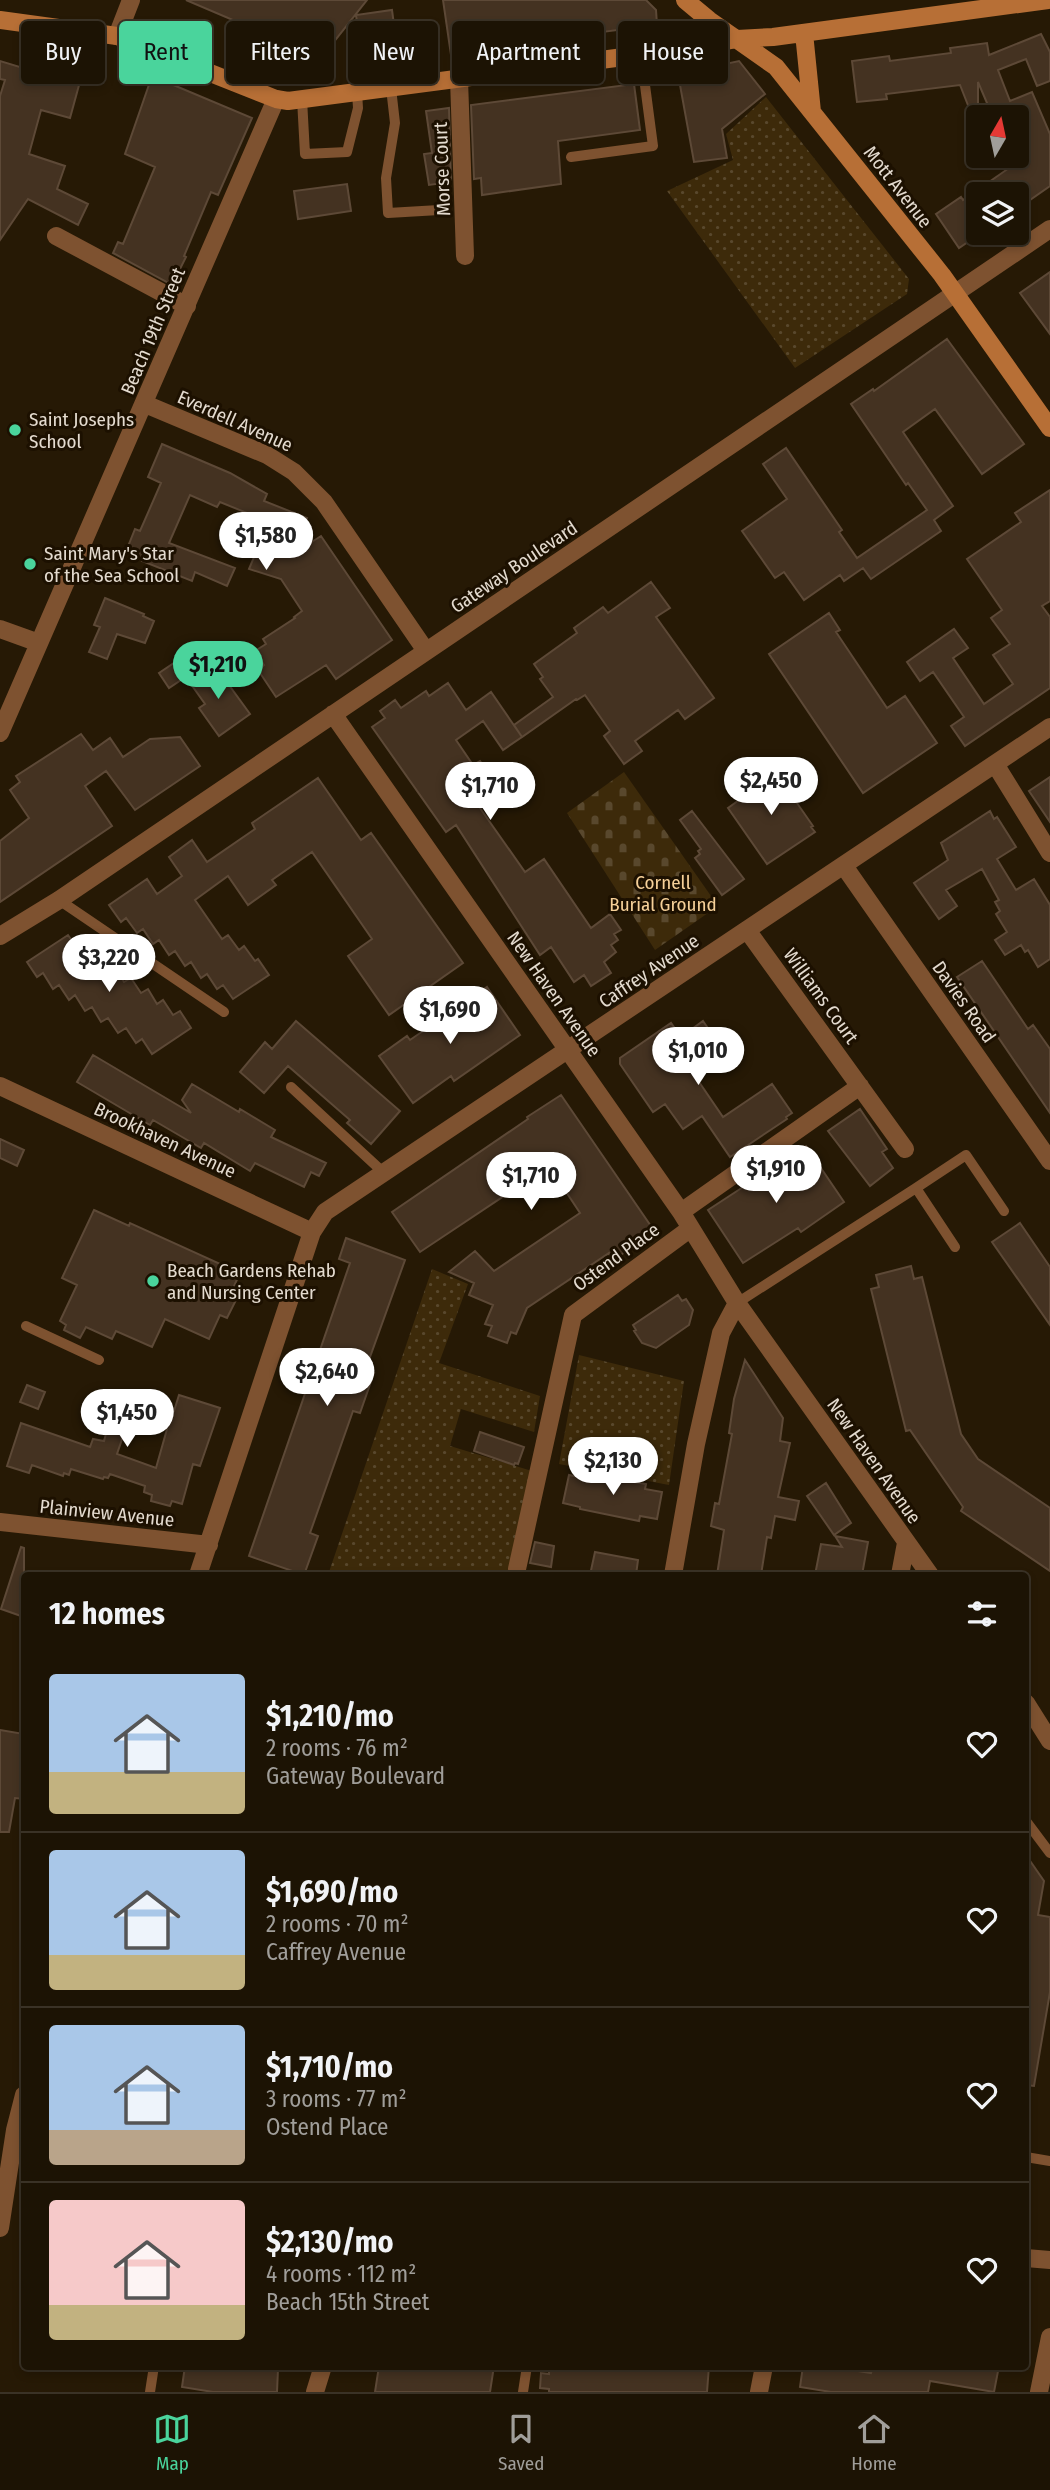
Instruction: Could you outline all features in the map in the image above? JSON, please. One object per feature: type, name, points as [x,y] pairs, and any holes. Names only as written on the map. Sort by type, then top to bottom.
[{"type":"street","points":[[117,36],[131,0]]},
{"type":"street","name":"Mott Avenue","points":[[685,0],[776,67],[955,294],[1050,428]]},
{"type":"street","points":[[728,40],[804,33],[991,4],[1048,0]]},
{"type":"street","points":[[0,20],[117,36],[276,99],[302,99],[452,80]]},
{"type":"street","points":[[804,33],[812,112]]},
{"type":"street","name":"Morse Court","points":[[459,84],[466,257]]},
{"type":"street","name":"Beach 19th Street","points":[[0,733],[276,99]]},
{"type":"street","name":"Gateway Boulevard","points":[[0,936],[59,901],[1050,229]]},
{"type":"street","points":[[56,236],[187,306]]},
{"type":"street","name":"Everdell Avenue","points":[[145,404],[267,455],[294,471],[324,502],[426,652]]},
{"type":"street","points":[[0,629],[39,643]]},
{"type":"street","name":"New Haven Avenue","points":[[333,714],[681,1212],[737,1303],[928,1572]]},
{"type":"street","name":"Caffrey Avenue","points":[[312,1232],[325,1212],[1050,727]]},
{"type":"street","points":[[995,764],[1050,853]]},
{"type":"street","name":"Davies Road","points":[[844,866],[1050,1161]]},
{"type":"street","name":"Williams Court","points":[[747,930],[905,1149]]},
{"type":"street","name":"Brookhaven Avenue","points":[[0,1086],[312,1232]]},
{"type":"street","points":[[681,1212],[860,1086]]},
{"type":"street","name":"Ostend Place","points":[[517,1569],[573,1315],[691,1228]]},
{"type":"street","points":[[199,1572],[312,1232]]},
{"type":"street","points":[[674,1572],[696,1444],[718,1345],[727,1318],[737,1303]]},
{"type":"street","name":"Plainview Avenue","points":[[0,1522],[209,1545]]},
{"type":"street","points":[[901,1572],[906,1543]]},
{"type":"street","points":[[1029,1711],[1050,1741]]},
{"type":"street","points":[[0,2228],[3,2186],[21,2107]]},
{"type":"street","points":[[1029,2258],[1050,2260]]},
{"type":"street","points":[[1039,2392],[1050,2337]]},
{"type":"street","points":[[315,2392],[322,2370]]},
{"type":"street","points":[[759,2392],[763,2370]]},
{"type":"lane","points":[[571,157],[653,146],[645,84]]},
{"type":"lane","points":[[391,88],[395,123],[386,178],[388,213],[439,210]]},
{"type":"lane","points":[[302,99],[305,154],[346,152],[358,108],[356,92]]},
{"type":"lane","points":[[59,901],[224,1012]]},
{"type":"lane","points":[[291,1087],[384,1172]]},
{"type":"lane","points":[[737,1303],[966,1155],[1004,1211]]},
{"type":"lane","points":[[916,1188],[955,1247]]},
{"type":"lane","points":[[26,1326],[99,1360]]},
{"type":"lane","points":[[1029,1825],[1050,1853]]},
{"type":"lane","points":[[1029,2158],[1050,2161]]},
{"type":"lane","points":[[150,2392],[153,2370]]},
{"type":"lane","points":[[523,2392],[526,2370]]},
{"type":"green space","points":[[766,97],[909,279],[907,294],[795,368],[667,191],[733,160],[726,134]]},
{"type":"green space","name":"Cornell Burial Ground","points":[[624,772],[718,906],[655,950],[567,813]]},
{"type":"green space","points":[[432,1269],[468,1284],[439,1363],[540,1396],[534,1432],[461,1409],[450,1446],[532,1471],[512,1572],[329,1572]]},
{"type":"green space","points":[[579,1355],[684,1381],[669,1485],[559,1464]]},
{"type":"building","points":[[186,0],[367,0],[334,42],[334,21],[235,21]]},
{"type":"building","points":[[443,0],[646,0],[656,10],[657,21],[618,21],[618,30],[604,32],[604,21],[452,21],[451,55]]},
{"type":"building","points":[[392,10],[393,21],[357,21],[356,15]]},
{"type":"building","points":[[1041,34],[1050,52],[1050,81],[1037,86],[1026,59],[998,70],[1010,101],[1032,92],[1050,134],[1050,186],[1029,201],[1029,182],[989,182],[1009,168],[1029,168],[1029,105],[988,105],[978,82],[978,105],[968,105],[960,85],[886,94],[887,99],[857,102],[852,61],[889,56],[890,61],[951,53],[950,48],[987,43],[989,55]]},
{"type":"building","points":[[0,61],[21,67],[21,84],[79,84],[70,118],[41,110],[29,154],[65,166],[57,189],[88,204],[78,225],[28,199],[0,240],[0,96],[5,80],[0,79]]},
{"type":"building","points":[[739,61],[765,94],[722,129],[727,158],[694,162],[680,84],[728,84],[728,63]]},
{"type":"building","points":[[149,84],[171,84],[252,118],[218,195],[211,192],[172,285],[113,253],[118,242],[123,244],[155,167],[125,154]]},
{"type":"building","points":[[634,84],[640,130],[558,141],[561,184],[482,195],[481,178],[474,179],[471,105]]},
{"type":"building","points":[[449,108],[451,182],[429,185],[424,154],[432,153],[426,111]]},
{"type":"building","points":[[347,184],[351,211],[298,219],[294,191]]},
{"type":"building","points":[[961,197],[963,200],[966,198],[966,243],[959,248],[936,214]]},
{"type":"building","points":[[1050,272],[1050,334],[1020,293]]},
{"type":"building","points":[[947,339],[1024,444],[982,474],[935,409],[903,432],[953,506],[934,520],[941,531],[871,579],[863,568],[844,581],[840,575],[804,600],[784,572],[775,578],[742,531],[787,499],[763,464],[786,448],[842,530],[839,532],[857,558],[927,510],[908,483],[906,485],[851,404],[873,389],[874,391]]},
{"type":"building","points":[[162,444],[230,473],[267,494],[264,501],[307,518],[293,554],[321,536],[392,640],[336,679],[326,665],[276,697],[258,670],[264,665],[255,651],[266,644],[263,639],[302,611],[281,579],[249,569],[269,522],[220,502],[217,507],[190,495],[169,543],[235,568],[227,586],[195,572],[192,581],[142,561],[143,558],[127,549],[135,529],[140,531],[161,483],[148,477]]},
{"type":"building","points":[[1050,490],[1050,601],[1042,606],[1050,617],[1050,688],[965,746],[951,726],[964,717],[933,672],[920,681],[907,662],[954,629],[968,648],[953,658],[984,704],[1013,684],[993,655],[1010,644],[991,618],[1002,610],[967,559],[1021,522],[1015,513]]},
{"type":"building","points":[[651,582],[670,608],[656,617],[714,698],[685,719],[678,710],[635,741],[642,751],[624,764],[604,736],[610,731],[585,695],[522,737],[514,725],[553,697],[540,679],[543,677],[534,664],[577,633],[574,628],[603,607],[608,613]]},
{"type":"building","points":[[105,598],[154,621],[145,643],[117,634],[107,659],[89,652],[100,627],[94,625]]},
{"type":"building","points":[[829,613],[840,630],[836,632],[887,708],[905,696],[937,743],[863,793],[769,654]]},
{"type":"building","points":[[174,663],[184,678],[169,688],[159,673]]},
{"type":"building","points":[[203,669],[209,677],[218,670],[250,714],[219,736],[199,708],[205,704],[188,680]]},
{"type":"building","points":[[448,683],[466,710],[491,692],[522,737],[503,750],[483,721],[456,740],[473,765],[480,761],[502,793],[480,808],[525,872],[544,859],[591,928],[610,914],[621,930],[614,934],[618,940],[611,945],[616,952],[604,962],[611,973],[591,986],[584,975],[574,982],[551,947],[540,955],[456,825],[446,832],[372,727],[385,718],[380,711],[395,700],[401,708],[426,691],[429,696]]},
{"type":"building","points":[[81,734],[93,750],[110,738],[123,757],[150,739],[180,737],[200,766],[135,810],[106,771],[85,786],[112,826],[0,902],[0,841],[29,818],[10,790],[20,782],[16,776]]},
{"type":"building","points":[[763,765],[785,796],[790,793],[815,832],[767,864],[728,808],[753,790],[745,778]]},
{"type":"building","points":[[1050,777],[1050,822],[1029,791]]},
{"type":"building","points":[[318,778],[361,840],[371,833],[463,963],[389,1015],[348,956],[372,939],[312,852],[272,880],[276,885],[248,905],[228,876],[195,900],[222,939],[228,935],[239,950],[244,946],[255,961],[258,959],[269,975],[233,999],[223,985],[217,989],[207,974],[201,978],[191,962],[185,966],[175,951],[169,955],[159,940],[153,944],[143,929],[137,933],[126,918],[121,922],[109,905],[147,879],[157,894],[182,876],[169,857],[192,840],[207,862],[255,829],[252,823]]},
{"type":"building","points":[[692,811],[744,879],[722,895],[695,858],[701,849],[680,820]]},
{"type":"building","points":[[990,811],[994,819],[997,817],[1016,847],[997,859],[1016,890],[1034,879],[1050,905],[1050,959],[1038,967],[1028,950],[1025,952],[1021,945],[1005,955],[995,940],[1007,932],[996,914],[1000,911],[995,902],[999,900],[982,869],[946,890],[957,906],[939,919],[914,883],[948,860],[941,843]]},
{"type":"building","points":[[68,935],[77,948],[83,944],[92,959],[99,955],[109,971],[115,967],[124,982],[131,978],[141,993],[148,989],[157,1004],[163,1000],[173,1015],[180,1011],[191,1028],[152,1054],[142,1039],[136,1043],[126,1028],[118,1033],[108,1018],[101,1022],[92,1007],[85,1011],[75,995],[69,1000],[59,985],[53,989],[43,973],[37,977],[27,962]]},
{"type":"building","points":[[982,961],[1028,1029],[1033,1025],[1050,1049],[1050,1113],[957,977]]},
{"type":"building","points":[[487,987],[520,1035],[454,1081],[451,1076],[413,1103],[379,1056],[407,1036],[410,1040]]},
{"type":"building","points":[[296,1021],[400,1111],[371,1144],[347,1123],[350,1120],[288,1066],[264,1093],[240,1072],[265,1042],[272,1049]]},
{"type":"building","points":[[703,1021],[726,1054],[695,1076],[723,1117],[772,1084],[792,1113],[730,1157],[702,1116],[683,1129],[665,1104],[653,1112],[620,1064],[620,1058],[671,1023],[681,1037]]},
{"type":"building","points":[[93,1055],[191,1113],[182,1100],[192,1084],[275,1130],[271,1137],[326,1163],[319,1176],[311,1172],[304,1187],[255,1163],[250,1171],[204,1143],[201,1148],[153,1120],[150,1125],[77,1082]]},
{"type":"building","points":[[561,1095],[655,1232],[613,1260],[609,1253],[527,1308],[516,1334],[511,1332],[507,1343],[488,1336],[492,1326],[485,1324],[493,1305],[469,1295],[474,1283],[449,1272],[475,1251],[494,1271],[580,1213],[549,1166],[420,1252],[392,1212]]},
{"type":"building","points":[[860,1109],[887,1149],[882,1152],[893,1168],[870,1186],[828,1131]]},
{"type":"building","points":[[0,1139],[24,1150],[17,1166],[0,1158]]},
{"type":"building","points":[[806,1146],[844,1202],[801,1232],[798,1228],[743,1263],[708,1210]]},
{"type":"building","name":"Beach Gardens Rehab and Nursing Center","points":[[94,1210],[129,1226],[130,1223],[240,1273],[229,1297],[236,1300],[227,1318],[220,1315],[209,1339],[165,1319],[152,1347],[116,1331],[112,1339],[86,1327],[80,1338],[64,1330],[66,1325],[60,1321],[77,1285],[62,1278]]},
{"type":"building","points":[[1020,1223],[1050,1267],[1050,1325],[992,1242]]},
{"type":"building","points":[[346,1238],[405,1260],[365,1371],[374,1373],[360,1413],[353,1411],[310,1533],[318,1536],[305,1572],[295,1572],[249,1556],[350,1263],[339,1259]]},
{"type":"building","points":[[911,1266],[914,1279],[922,1277],[961,1434],[978,1459],[1050,1508],[1050,1571],[961,1511],[963,1507],[910,1430],[906,1431],[871,1289],[879,1287],[876,1275]]},
{"type":"building","points":[[678,1295],[682,1301],[686,1299],[693,1310],[689,1325],[656,1348],[642,1343],[633,1325]]},
{"type":"building","points":[[745,1360],[783,1418],[780,1441],[790,1443],[778,1497],[799,1501],[795,1520],[775,1516],[771,1538],[767,1537],[761,1572],[717,1572],[724,1530],[711,1526],[715,1503],[719,1504],[732,1434],[729,1433],[734,1399]]},
{"type":"building","points":[[27,1385],[45,1392],[38,1409],[20,1402]]},
{"type":"building","points":[[179,1395],[220,1408],[200,1466],[193,1464],[182,1504],[172,1501],[170,1506],[151,1501],[152,1495],[144,1492],[145,1486],[110,1474],[103,1479],[71,1469],[69,1475],[64,1473],[63,1476],[32,1465],[29,1473],[7,1466],[21,1423],[90,1447],[93,1439],[104,1441],[113,1408],[131,1413],[117,1454],[156,1468],[167,1429],[135,1417],[141,1399],[174,1411]]},
{"type":"building","points":[[480,1432],[524,1447],[518,1464],[474,1451]]},
{"type":"building","points":[[585,1474],[646,1484],[645,1489],[662,1492],[657,1519],[640,1516],[639,1521],[563,1503],[569,1475],[584,1478]]},
{"type":"building","points":[[826,1483],[851,1523],[834,1535],[807,1496]]},
{"type":"building","points":[[835,1536],[868,1542],[863,1572],[816,1572],[821,1544],[842,1547]]},
{"type":"building","points":[[535,1542],[554,1546],[551,1567],[530,1563]]},
{"type":"building","points":[[21,1547],[24,1548],[21,1616],[1,1609]]},
{"type":"building","points":[[595,1552],[638,1560],[636,1572],[591,1572]]},
{"type":"building","points":[[0,1730],[21,1734],[21,1799],[15,1798],[9,1832],[0,1832]]},
{"type":"building","points":[[1029,1859],[1044,1881],[1038,1915],[1050,1917],[1050,1992],[1034,2086],[1029,2085]]},
{"type":"building","points":[[184,2370],[278,2370],[277,2392],[213,2392],[182,2387]]},
{"type":"building","points":[[378,2370],[493,2370],[490,2392],[375,2392]]},
{"type":"building","points":[[549,2370],[709,2370],[707,2392],[549,2392],[549,2389],[540,2388],[541,2373],[549,2374]]},
{"type":"building","points":[[802,2370],[852,2370],[871,2373],[872,2370],[998,2370],[994,2392],[930,2381],[928,2392],[831,2392],[800,2387]]},
{"type":"place","name":"Saint Josephs School","points":[[15,430]]},
{"type":"place","name":"Saint Mary's Star of the Sea School","points":[[30,564]]},
{"type":"place","name":"Beach Gardens Rehab and Nursing Center","points":[[153,1281]]}]
